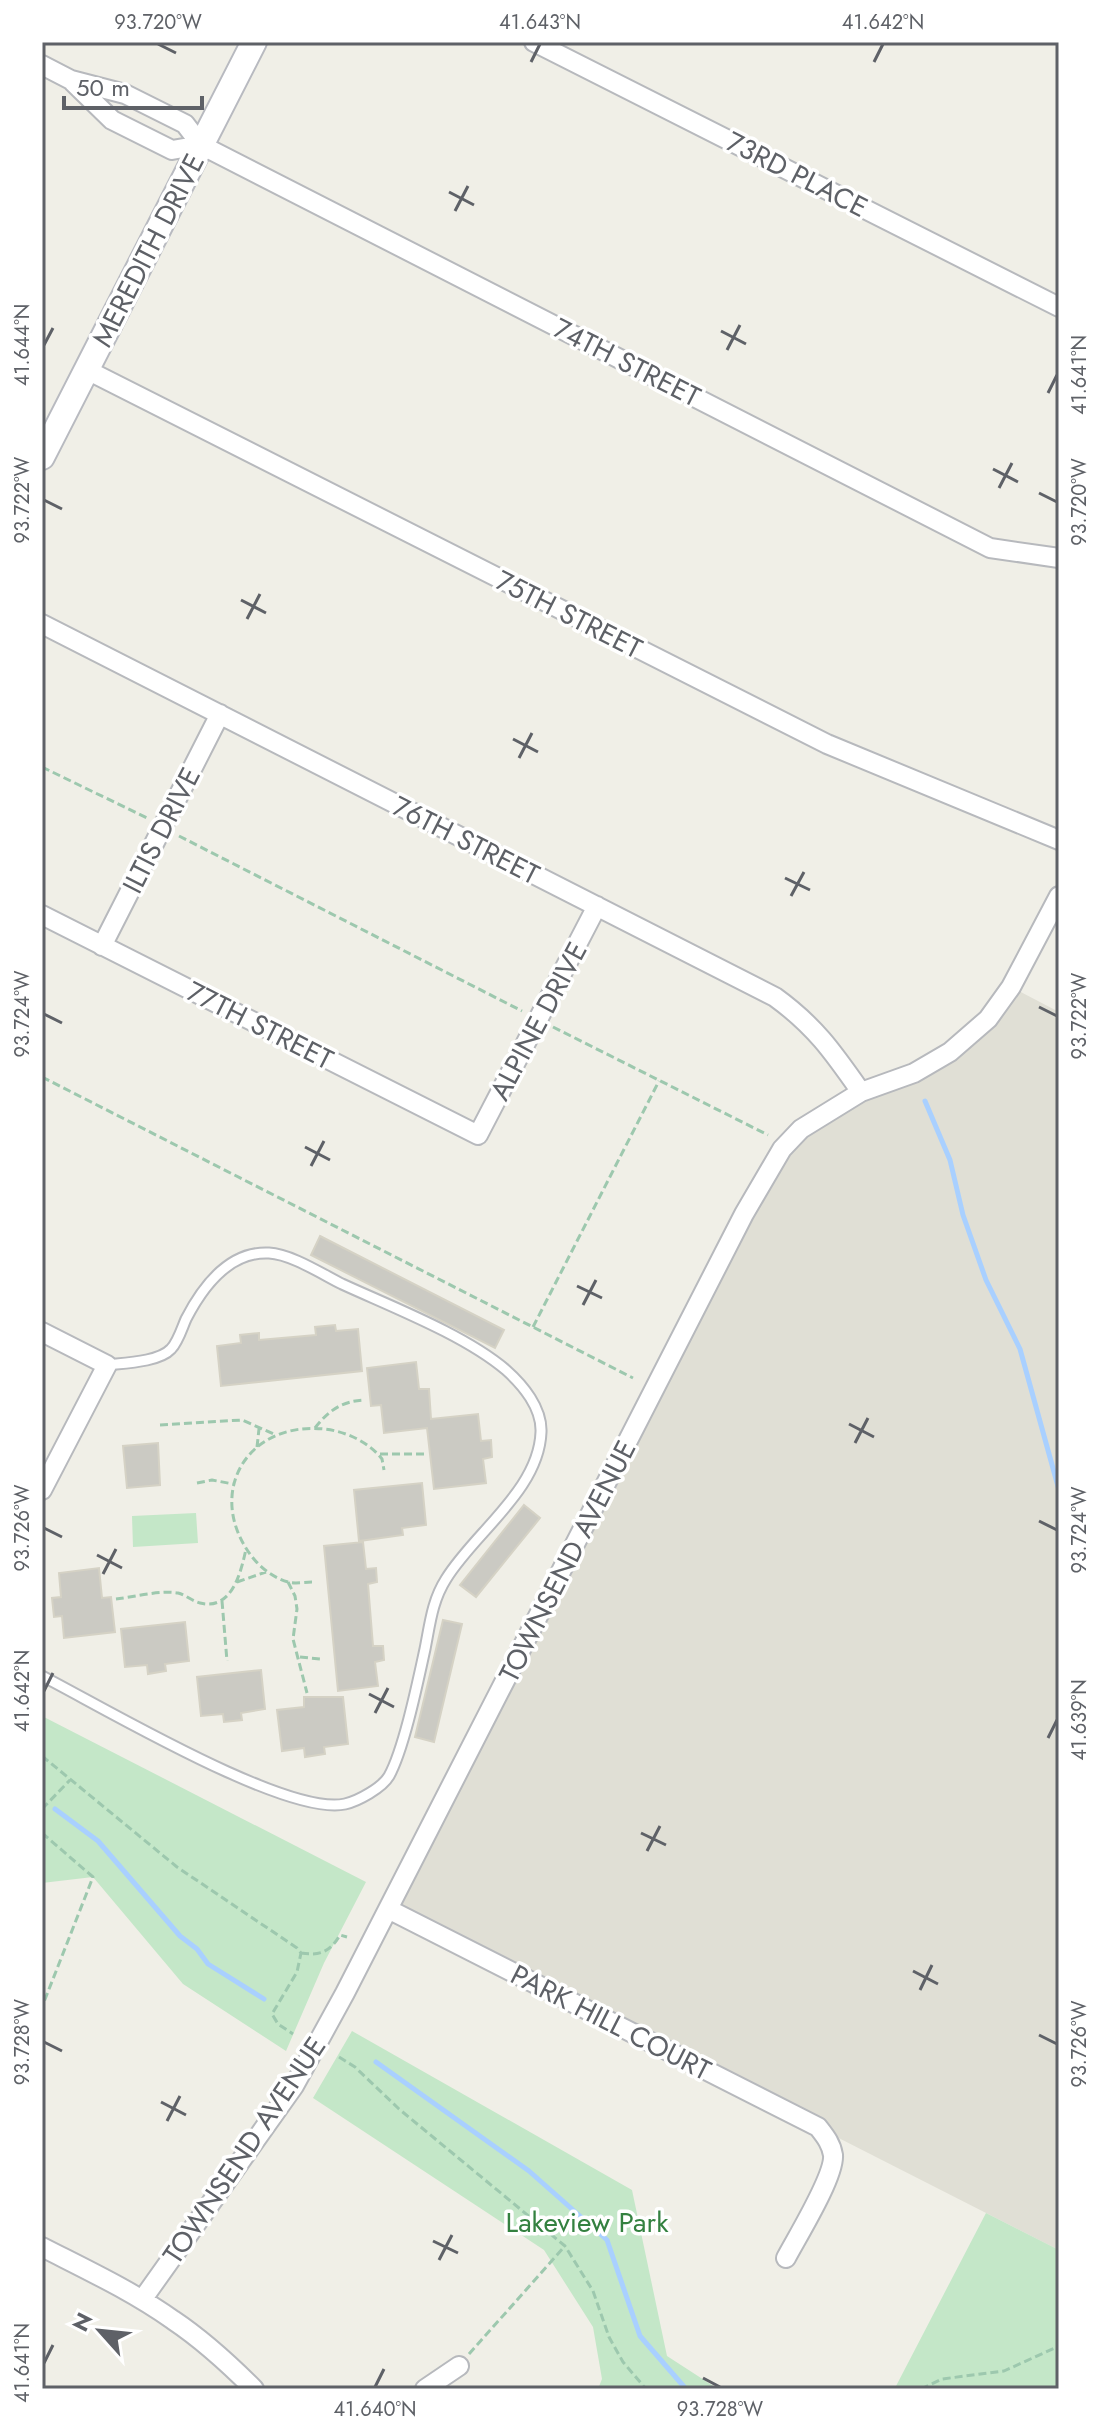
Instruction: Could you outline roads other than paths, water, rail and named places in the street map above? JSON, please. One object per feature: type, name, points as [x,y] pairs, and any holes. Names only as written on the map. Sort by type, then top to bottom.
[{"type":"main road","name":"MEREDITH DRIVE","points":[[42,457],[254,42]]},
{"type":"street","name":"73RD PLACE","points":[[534,42],[1059,307]]},
{"type":"street","points":[[42,65],[71,80],[125,94],[185,124],[201,145],[172,150],[112,120],[71,80]]},
{"type":"street","name":"74TH STREET","points":[[201,145],[990,548],[1059,558]]},
{"type":"street","name":"75TH STREET","points":[[87,370],[827,744],[1059,840]]},
{"type":"street","name":"76TH STREET","points":[[42,624],[775,997],[804,1018],[826,1042],[861,1092]]},
{"type":"street","name":"ILTIS DRIVE","points":[[102,946],[220,714]]},
{"type":"street","name":"TOWNSEND AVENUE","points":[[142,2300],[294,2086],[744,1214],[786,1145],[801,1129],[861,1092],[914,1073],[969,1037],[988,1019],[1011,987],[1059,896]]},
{"type":"street","name":"ALPINE DRIVE","points":[[478,1135],[597,906]]},
{"type":"street","name":"77TH STREET","points":[[42,915],[478,1135]]},
{"type":"street","points":[[42,1332],[107,1365],[42,1490]]},
{"type":"street","name":"PARK HILL COURT","points":[[388,1909],[818,2127],[829,2141],[833,2157],[829,2174],[786,2258]]},
{"type":"street","points":[[42,2247],[176,2321],[222,2357],[254,2389]]},
{"type":"street","points":[[425,2389],[459,2366]]},
{"type":"lane","points":[[42,1676],[239,1778],[290,1798],[325,1805],[344,1804],[365,1795],[387,1779],[397,1757],[432,1609],[446,1579],[537,1461],[542,1428],[531,1398],[506,1370],[465,1343],[412,1316],[300,1263],[271,1253],[248,1255],[227,1266],[209,1281],[171,1349],[148,1360],[107,1365]]},
{"type":"waterway","points":[[925,1101],[950,1160],[963,1215],[986,1280],[1020,1349],[1059,1490]]},
{"type":"waterway","points":[[55,1809],[98,1841],[208,1964],[264,1999]]},
{"type":"waterway","points":[[376,2062],[529,2171],[607,2240],[640,2336],[686,2389]]},
{"type":"park label","name":"Lakeview Park","points":[[587,2222]]}]
